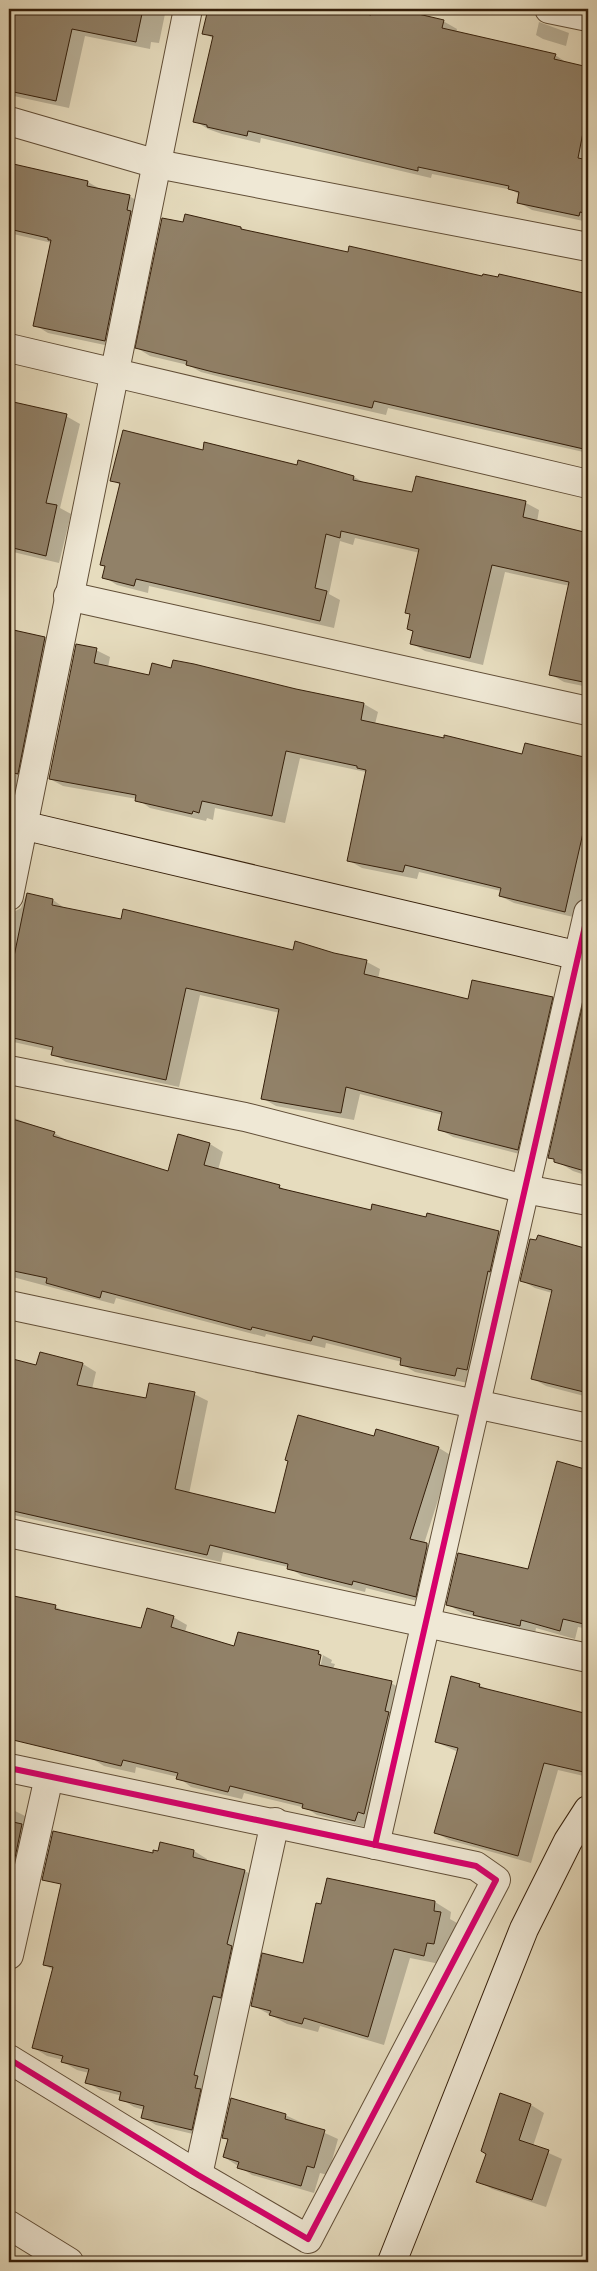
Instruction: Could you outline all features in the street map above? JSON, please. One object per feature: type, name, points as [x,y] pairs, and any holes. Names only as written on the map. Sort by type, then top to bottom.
[{"type":"street","points":[[9,896],[16,824],[68,596],[188,9]]},
{"type":"street","points":[[549,9],[588,17]]},
{"type":"street","points":[[9,121],[157,164],[588,247]]},
{"type":"street","points":[[9,348],[588,484]]},
{"type":"street","points":[[68,596],[588,711]]},
{"type":"street","points":[[16,824],[583,957]]},
{"type":"street","points":[[375,1845],[525,1189],[583,957],[588,914]]},
{"type":"street","points":[[9,1070],[245,1117],[525,1189],[588,1201]]},
{"type":"street","points":[[9,1305],[588,1428]]},
{"type":"street","points":[[9,1533],[588,1658]]},
{"type":"street","points":[[9,1768],[274,1822],[476,1866],[496,1880],[308,2239],[198,2175],[9,2059]]},
{"type":"street","points":[[9,1955],[49,1777]]},
{"type":"street","points":[[392,2262],[524,1929],[568,1841],[588,1810]]},
{"type":"street","points":[[198,2175],[274,1822]]},
{"type":"street","points":[[9,2225],[68,2262]]},
{"type":"building","points":[[9,9],[143,9],[136,42],[72,29],[56,101],[9,91]]},
{"type":"building","points":[[208,9],[342,9],[371,15],[373,9],[397,9],[444,20],[442,28],[556,54],[554,59],[588,67],[588,107],[578,158],[588,160],[588,214],[580,212],[579,216],[517,203],[519,192],[508,189],[509,186],[418,167],[418,171],[248,131],[247,136],[193,122],[213,36],[202,34]]},
{"type":"building","points":[[9,163],[88,181],[87,186],[130,195],[127,210],[131,211],[105,341],[33,326],[51,240],[9,229]]},
{"type":"building","points":[[185,214],[241,227],[241,229],[348,252],[349,246],[482,276],[483,274],[498,277],[499,274],[588,294],[588,450],[374,401],[372,408],[213,372],[186,365],[187,361],[135,348],[162,218],[183,222]]},
{"type":"building","points":[[9,401],[67,414],[46,503],[57,505],[46,556],[9,547]]},
{"type":"building","points":[[123,430],[203,450],[204,442],[297,465],[298,460],[354,476],[353,480],[412,492],[416,476],[526,501],[523,517],[588,533],[588,683],[549,675],[569,582],[492,565],[470,658],[410,644],[413,631],[407,629],[410,614],[405,613],[419,549],[341,531],[340,538],[326,534],[315,588],[327,591],[320,621],[136,579],[134,586],[102,578],[105,566],[100,565],[120,483],[110,481]]},
{"type":"building","points":[[9,629],[45,637],[18,774],[9,772]]},
{"type":"building","points":[[76,644],[97,648],[94,663],[149,675],[152,663],[171,668],[173,660],[194,664],[296,689],[364,703],[361,720],[444,738],[444,735],[522,754],[525,743],[588,758],[588,811],[565,912],[499,896],[501,888],[405,865],[403,872],[347,861],[366,770],[357,768],[357,766],[286,751],[272,816],[202,801],[199,813],[193,811],[192,814],[135,801],[136,795],[49,779]]},
{"type":"building","points":[[27,893],[53,899],[52,905],[121,919],[123,909],[293,950],[295,941],[334,953],[367,960],[364,974],[468,999],[472,980],[553,997],[518,1150],[438,1130],[442,1112],[346,1087],[341,1113],[261,1099],[279,1009],[186,988],[166,1080],[51,1055],[53,1047],[9,1037],[9,981]]},
{"type":"building","points":[[583,1003],[588,1004],[588,1172],[554,1162],[554,1159],[548,1158]]},
{"type":"building","points":[[9,1118],[55,1132],[53,1136],[168,1171],[178,1134],[210,1143],[204,1165],[280,1185],[279,1188],[371,1210],[372,1204],[426,1217],[427,1213],[499,1231],[490,1272],[488,1271],[467,1370],[457,1368],[455,1376],[400,1365],[401,1358],[313,1336],[311,1341],[252,1327],[251,1330],[102,1291],[100,1298],[46,1283],[47,1278],[9,1270]]},
{"type":"building","points":[[538,1235],[588,1249],[588,1393],[531,1379],[552,1290],[520,1281],[530,1239],[536,1240]]},
{"type":"building","points":[[40,1352],[83,1363],[77,1385],[146,1398],[149,1383],[195,1392],[175,1489],[275,1513],[288,1461],[285,1460],[298,1415],[374,1436],[376,1429],[439,1447],[410,1539],[427,1543],[416,1597],[353,1581],[352,1585],[287,1569],[288,1564],[210,1545],[207,1555],[9,1510],[9,1358],[36,1365]]},
{"type":"building","points":[[557,1461],[588,1470],[588,1625],[563,1619],[560,1631],[521,1620],[520,1626],[473,1615],[474,1612],[446,1605],[458,1553],[528,1569]]},
{"type":"building","points":[[9,1595],[56,1605],[55,1609],[141,1628],[147,1608],[174,1616],[171,1627],[234,1646],[238,1632],[319,1651],[318,1654],[321,1655],[319,1665],[392,1681],[385,1711],[389,1712],[364,1814],[358,1812],[355,1821],[302,1808],[303,1804],[230,1786],[228,1792],[176,1779],[178,1773],[123,1760],[121,1766],[9,1739]]},
{"type":"building","points":[[451,1676],[480,1684],[479,1687],[588,1714],[588,1773],[544,1763],[518,1856],[434,1833],[458,1748],[435,1742]]},
{"type":"building","points":[[9,1821],[22,1824],[12,1872],[9,1872]]},
{"type":"building","points":[[53,1831],[153,1853],[153,1850],[158,1851],[160,1842],[194,1850],[193,1857],[245,1870],[227,1944],[232,1946],[221,1998],[213,1996],[194,2075],[198,2076],[195,2088],[201,2089],[192,2130],[141,2118],[144,2106],[119,2100],[121,2092],[85,2083],[89,2069],[61,2062],[63,2056],[32,2048],[53,1967],[43,1965],[61,1884],[42,1880]]},
{"type":"building","points":[[327,1878],[435,1901],[434,1911],[441,1912],[434,1944],[427,1943],[424,1956],[394,1949],[368,2037],[304,2018],[302,2024],[269,2015],[271,2011],[251,2006],[262,1953],[303,1963],[316,1903],[321,1904]]},
{"type":"building","points":[[500,2093],[531,2104],[519,2140],[549,2150],[532,2200],[476,2182],[486,2154],[481,2151]]},
{"type":"building","points":[[231,2098],[286,2114],[285,2119],[325,2130],[314,2168],[307,2166],[301,2186],[237,2168],[239,2162],[223,2157],[228,2139],[222,2138]]},
{"type":"cycle path","points":[[375,1845],[588,913]]},
{"type":"cycle path","points":[[9,1768],[476,1866],[496,1880],[308,2239],[198,2175],[9,2059]]}]
